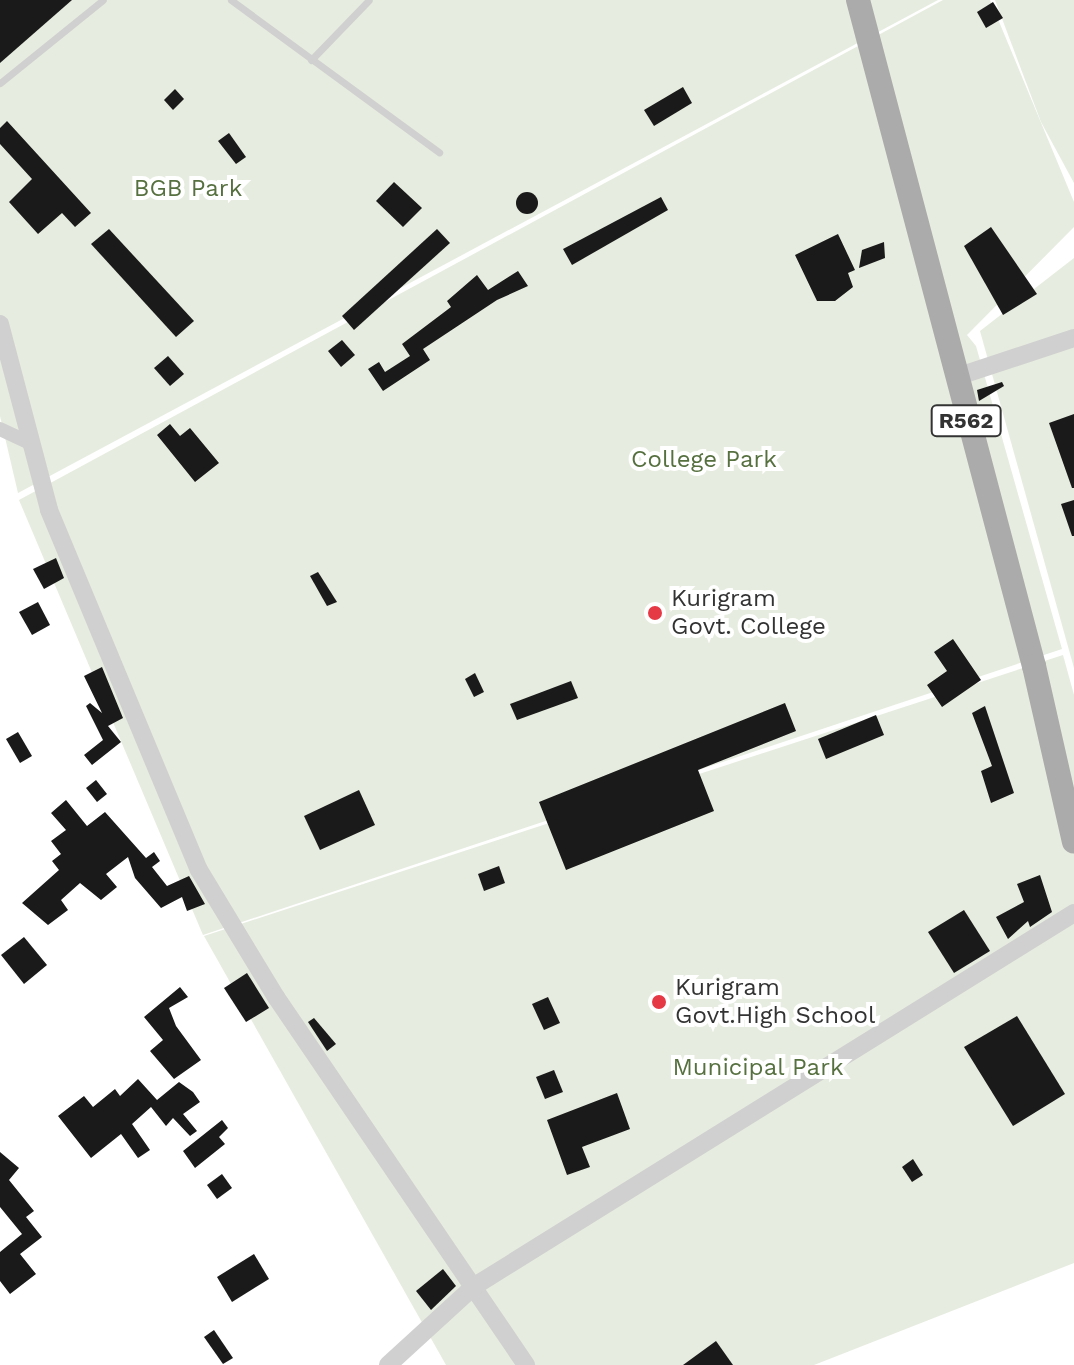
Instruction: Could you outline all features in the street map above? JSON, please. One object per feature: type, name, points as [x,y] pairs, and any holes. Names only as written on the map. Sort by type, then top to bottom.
[{"type":"main road","name":"R562","points":[[858,0],[1034,666],[1074,842]]},
{"type":"street","points":[[0,324],[49,510],[199,870],[276,997],[526,1365]]},
{"type":"street","points":[[956,377],[1074,338]]},
{"type":"street","points":[[0,429],[32,444]]},
{"type":"street","points":[[388,1365],[473,1287],[1074,913]]},
{"type":"lane","points":[[0,83],[103,0]]},
{"type":"lane","points":[[231,0],[439,152]]},
{"type":"lane","points":[[311,60],[369,0]]},
{"type":"green space","name":"BGB Park","points":[[0,0],[938,0],[18,493],[0,416]]},
{"type":"green space","name":"College Park","points":[[943,0],[990,0],[1074,202],[1074,227],[967,335],[976,346],[1062,649],[203,935],[19,500]]},
{"type":"green space","points":[[995,0],[1074,0],[1074,183],[1041,122]]},
{"type":"green space","points":[[1074,258],[1074,668],[980,331]]},
{"type":"green space","name":"Municipal Park","points":[[1063,655],[1074,695],[1074,1263],[814,1365],[446,1365],[204,936]]},
{"type":"building","points":[[0,0],[72,0],[0,63]]},
{"type":"building","points":[[993,2],[1003,18],[986,28],[977,12]]},
{"type":"building","points":[[683,87],[692,103],[654,126],[644,110]]},
{"type":"building","points":[[175,89],[184,99],[173,110],[164,100]]},
{"type":"building","points":[[7,121],[91,213],[75,227],[62,213],[38,234],[9,202],[32,179],[0,144],[0,128]]},
{"type":"building","points":[[229,133],[246,157],[236,164],[218,141]]},
{"type":"building","points":[[394,182],[422,208],[403,227],[376,201]]},
{"type":"building","points":[[527,192],[535,195],[538,203],[535,211],[527,214],[519,211],[516,203],[519,195]]},
{"type":"building","points":[[661,197],[668,210],[572,265],[563,249]]},
{"type":"building","points":[[991,227],[1037,294],[1003,315],[964,246]]},
{"type":"building","points":[[109,229],[194,321],[176,337],[91,244]]},
{"type":"building","points":[[437,229],[450,243],[354,330],[342,316]]},
{"type":"building","points":[[838,234],[855,270],[848,273],[853,287],[835,301],[817,301],[795,255]]},
{"type":"building","points":[[884,242],[885,258],[859,268],[862,250]]},
{"type":"building","points":[[518,271],[528,286],[497,300],[423,349],[430,360],[383,391],[368,369],[379,362],[385,372],[410,356],[402,344],[451,307],[447,301],[477,275],[488,290]]},
{"type":"building","points":[[342,340],[355,355],[341,367],[328,351]]},
{"type":"building","points":[[168,356],[184,374],[170,386],[154,368]]},
{"type":"building","points":[[1002,382],[1004,386],[979,401],[977,390]]},
{"type":"building","points":[[1074,414],[1074,488],[1072,488],[1049,423]]},
{"type":"building","points":[[170,424],[180,436],[190,428],[219,463],[195,482],[157,435]]},
{"type":"building","points":[[1074,500],[1074,536],[1072,536],[1061,504]]},
{"type":"building","points":[[56,558],[64,578],[44,589],[33,569]]},
{"type":"building","points":[[318,572],[337,602],[327,606],[310,576]]},
{"type":"building","points":[[38,602],[50,625],[32,635],[19,612]]},
{"type":"building","points":[[953,639],[981,680],[942,707],[927,685],[947,671],[934,652]]},
{"type":"building","points":[[102,667],[123,718],[108,726],[121,742],[92,765],[84,755],[103,740],[86,706],[90,703],[102,713],[84,676]]},
{"type":"building","points":[[475,673],[484,692],[474,697],[465,679]]},
{"type":"building","points":[[571,681],[578,698],[517,720],[510,704]]},
{"type":"building","points":[[785,703],[796,731],[698,770],[714,811],[566,870],[539,802]]},
{"type":"building","points":[[985,706],[1014,793],[991,803],[981,771],[992,766],[972,713]]},
{"type":"building","points":[[876,715],[884,735],[826,759],[818,739]]},
{"type":"building","points":[[18,732],[32,756],[20,763],[6,739]]},
{"type":"building","points":[[96,780],[107,794],[97,802],[86,788]]},
{"type":"building","points":[[359,790],[375,825],[320,850],[304,816]]},
{"type":"building","points":[[66,800],[87,826],[105,812],[146,858],[154,852],[160,861],[152,867],[167,886],[189,876],[205,904],[187,911],[182,897],[161,908],[135,878],[128,857],[106,874],[117,887],[101,900],[80,883],[61,900],[68,910],[48,925],[22,903],[59,870],[52,861],[61,854],[51,841],[66,830],[51,813]]},
{"type":"building","points":[[499,866],[505,883],[484,891],[478,874]]},
{"type":"building","points":[[1040,875],[1052,912],[1030,927],[1028,921],[1008,939],[996,917],[1024,902],[1017,884]]},
{"type":"building","points":[[964,910],[990,951],[954,973],[928,932]]},
{"type":"building","points":[[24,937],[47,965],[24,984],[1,955]]},
{"type":"building","points":[[247,973],[269,1008],[246,1022],[224,988]]},
{"type":"building","points":[[180,987],[188,997],[169,1008],[176,1026],[201,1060],[174,1079],[150,1051],[163,1040],[144,1017]]},
{"type":"building","points":[[548,997],[560,1023],[544,1030],[532,1004]]},
{"type":"building","points":[[1017,1016],[1065,1094],[1013,1126],[964,1047]]},
{"type":"building","points":[[314,1018],[336,1044],[327,1051],[308,1022]]},
{"type":"building","points":[[554,1070],[563,1092],[545,1099],[536,1077]]},
{"type":"building","points":[[138,1079],[157,1100],[179,1082],[193,1092],[200,1102],[183,1114],[197,1131],[190,1136],[173,1118],[166,1126],[151,1107],[132,1124],[150,1150],[138,1158],[121,1134],[91,1158],[58,1116],[84,1096],[93,1107],[115,1089],[120,1096]]},
{"type":"building","points":[[617,1093],[630,1129],[582,1147],[590,1167],[567,1175],[547,1120]]},
{"type":"building","points":[[222,1120],[228,1128],[219,1137],[225,1144],[195,1168],[183,1151]]},
{"type":"building","points":[[0,1152],[19,1168],[9,1180],[34,1211],[26,1217],[42,1237],[20,1254],[36,1274],[10,1294],[0,1281],[0,1252],[22,1234],[0,1207]]},
{"type":"building","points":[[913,1159],[923,1175],[912,1182],[902,1167]]},
{"type":"building","points":[[222,1174],[232,1188],[217,1199],[207,1185]]},
{"type":"building","points":[[254,1254],[269,1279],[232,1302],[217,1277]]},
{"type":"building","points":[[443,1269],[456,1286],[431,1310],[416,1291]]},
{"type":"building","points":[[214,1330],[233,1358],[223,1364],[204,1337]]},
{"type":"building","points":[[716,1341],[733,1365],[683,1365]]},
{"type":"place","name":"Kurigram Govt. College","points":[[655,613]]},
{"type":"place","name":"Kurigram Govt.High School","points":[[659,1002]]}]
